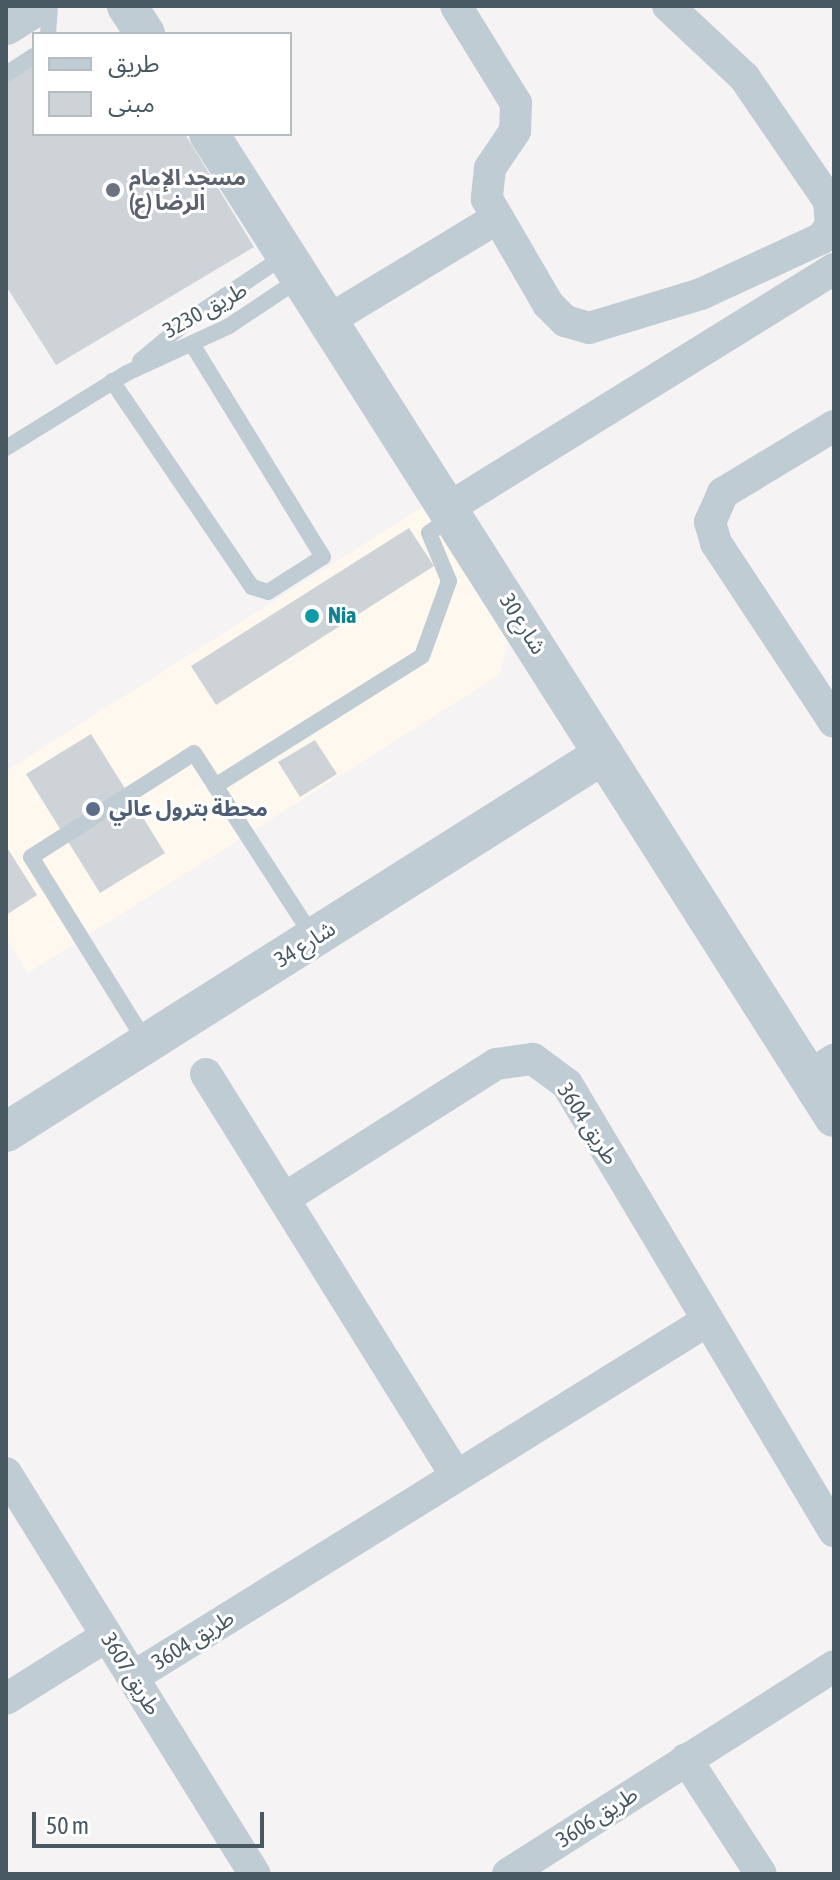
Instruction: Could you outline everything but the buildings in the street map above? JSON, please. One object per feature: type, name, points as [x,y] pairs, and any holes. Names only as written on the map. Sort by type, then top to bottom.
[{"type":"street","points":[[6,25],[37,6]]},
{"type":"street","points":[[127,6],[144,32]]},
{"type":"street","points":[[456,6],[516,103],[515,131],[498,153],[487,183],[496,219],[555,313],[589,328],[701,294],[828,232],[833,217],[829,201],[752,87],[668,6]]},
{"type":"street","name":"شارع 30","points":[[210,136],[453,511],[604,754],[821,1068],[834,1117]]},
{"type":"street","points":[[329,320],[496,219]]},
{"type":"street","points":[[453,511],[834,269]]},
{"type":"street","points":[[834,426],[723,493],[710,522],[716,543],[834,722]]},
{"type":"street","name":"شارع 34","points":[[6,1132],[604,754]]},
{"type":"street","name":"طريق 3604","points":[[285,1198],[496,1064],[533,1059],[567,1084],[834,1531]]},
{"type":"street","points":[[206,1074],[456,1476]]},
{"type":"street","name":"طريق 3604","points":[[133,1677],[707,1321]]},
{"type":"street","name":"طريق 3607","points":[[6,1473],[255,1874]]},
{"type":"street","points":[[6,1699],[107,1636]]},
{"type":"street","name":"طريق 3606","points":[[508,1874],[834,1666]]},
{"type":"street","points":[[686,1759],[761,1874]]},
{"type":"lane","points":[[48,32],[50,6]]},
{"type":"lane","points":[[6,74],[32,57]]},
{"type":"lane","name":"طريق 3230","points":[[120,377],[193,346],[294,267]]},
{"type":"lane","name":"طريق 3230","points":[[6,448],[120,377],[189,320],[294,267]]},
{"type":"lane","points":[[120,377],[252,587],[268,592],[323,557],[193,346]]},
{"type":"lane","points":[[215,786],[422,656],[449,581],[429,533],[453,511]]},
{"type":"lane","points":[[147,1044],[31,857],[194,753],[314,938]]},
{"type":"shaded area","points":[[424,506],[509,640],[499,675],[28,973],[6,938],[6,771]]},
{"type":"place","name":"مسجد الإمام الرضا (ع)","points":[[113,190]]},
{"type":"place","name":"Nia","points":[[312,616]]},
{"type":"place","name":"محطة بترول عالي","points":[[93,809]]}]
